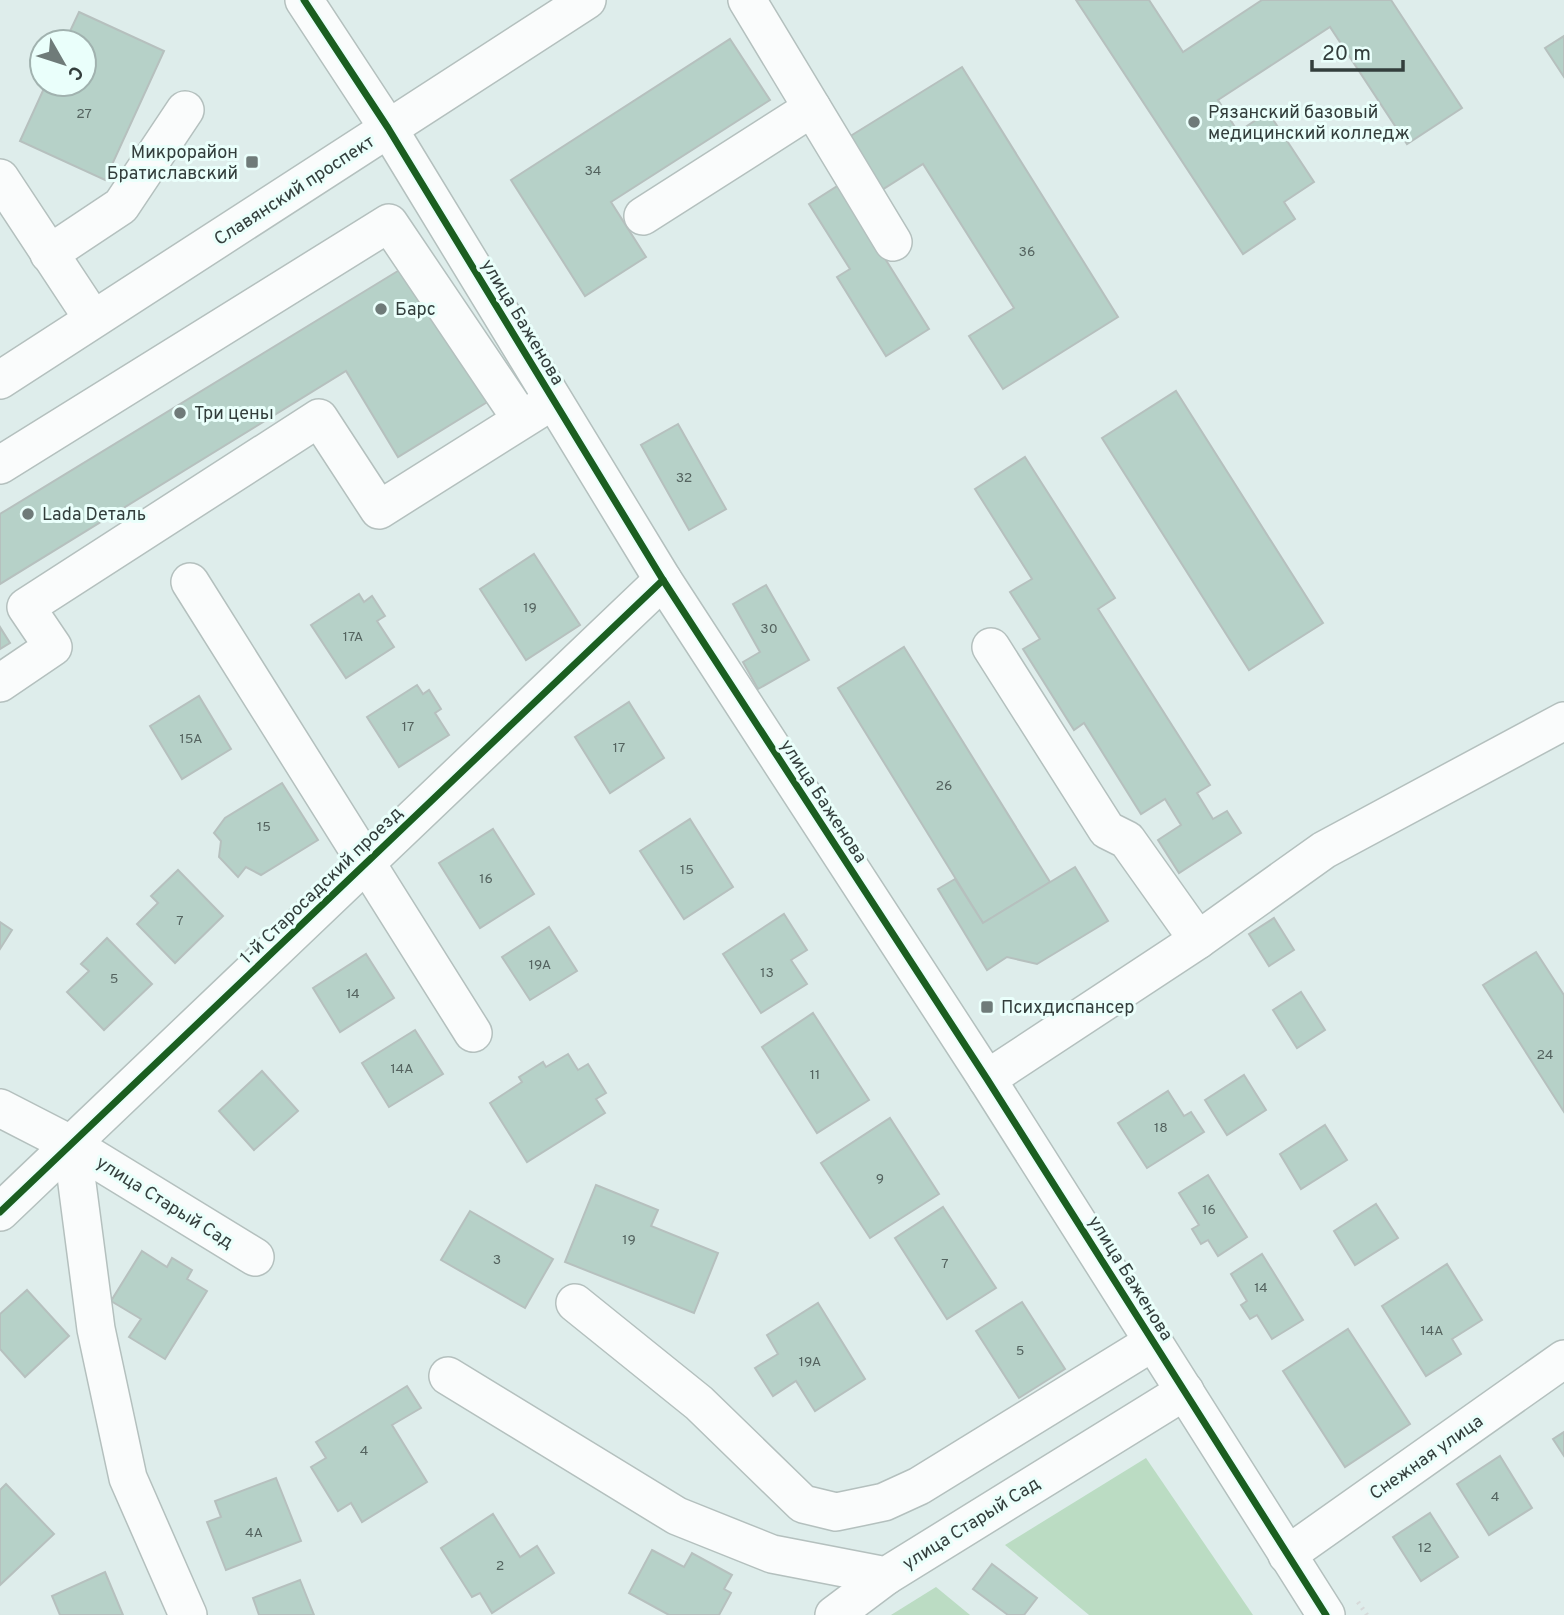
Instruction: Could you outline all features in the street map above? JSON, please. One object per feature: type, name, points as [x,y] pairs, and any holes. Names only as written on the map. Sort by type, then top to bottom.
[{"type":"street","name":"улица Баженова","points":[[304,0],[388,128],[537,410],[663,580],[987,1079],[1326,1615]]},
{"type":"street","name":"Славянский проспект","points":[[0,380],[273,206],[388,128],[587,0]]},
{"type":"street","points":[[747,0],[893,242]]},
{"type":"street","points":[[643,216],[812,108]]},
{"type":"street","points":[[49,254],[121,206],[185,110]]},
{"type":"street","points":[[0,178],[93,319]]},
{"type":"street","points":[[0,465],[388,223],[537,410],[379,510],[319,418],[26,607],[53,648],[0,683]]},
{"type":"street","name":"1-й Старосадский проезд","points":[[0,1212],[663,580]]},
{"type":"street","points":[[190,582],[473,1033]]},
{"type":"street","points":[[991,647],[1107,830],[1127,840],[1198,940]]},
{"type":"street","points":[[987,1079],[1198,940],[1325,850],[1564,721]]},
{"type":"street","name":"улица Старый Сад","points":[[0,1108],[72,1145],[255,1257]]},
{"type":"street","points":[[72,1145],[96,1329],[128,1478],[188,1615]]},
{"type":"street","points":[[575,1303],[699,1404],[803,1504],[836,1512],[884,1502],[919,1486],[1153,1342]]},
{"type":"street","name":"Снежная улица","points":[[1287,1555],[1564,1359]]},
{"type":"street","name":"улица Старый Сад","points":[[449,1376],[677,1516],[772,1554],[886,1576],[1185,1391]]},
{"type":"street","points":[[834,1615],[886,1576]]},
{"type":"green space","points":[[1146,1458],[1253,1615],[1089,1615],[1005,1545]]},
{"type":"green space","points":[[936,1587],[970,1615],[891,1615]]},
{"type":"building","name":"Рязанский базовый медицинский колледж","points":[[1076,0],[1149,0],[1183,52],[1262,0],[1391,0],[1462,108],[1407,144],[1330,27],[1218,100],[1238,132],[1268,112],[1314,182],[1284,202],[1295,219],[1243,254]]},
{"type":"building","points":[[79,12],[164,51],[105,180],[20,141],[40,98],[98,98],[98,28],[72,28]]},
{"type":"building","points":[[1564,36],[1564,77],[1545,48]]},
{"type":"building","points":[[730,39],[770,100],[611,202],[646,257],[585,296],[511,180]]},
{"type":"building","points":[[962,67],[1118,317],[1003,389],[969,336],[1014,308],[923,164],[877,193],[844,140]]},
{"type":"building","points":[[839,185],[929,329],[886,356],[837,277],[850,269],[809,204]]},
{"type":"building","points":[[406,266],[489,401],[398,457],[346,371],[0,584],[0,514]]},
{"type":"building","points":[[1176,391],[1323,623],[1249,670],[1102,438]]},
{"type":"building","points":[[678,424],[726,509],[689,530],[641,445]]},
{"type":"building","points":[[1025,457],[1115,598],[1098,609],[1210,785],[1197,793],[1213,819],[1227,811],[1241,833],[1179,873],[1158,840],[1181,825],[1165,799],[1141,814],[1084,723],[1074,730],[1023,649],[1040,639],[1010,592],[1032,579],[975,489]]},
{"type":"building","points":[[534,554],[580,625],[526,660],[480,589]]},
{"type":"building","points":[[766,585],[809,660],[758,689],[743,662],[760,652],[733,604]]},
{"type":"building","points":[[359,594],[364,602],[372,596],[385,616],[377,621],[394,647],[346,678],[311,625]]},
{"type":"building","points":[[0,627],[10,643],[0,649]]},
{"type":"building","points":[[904,647],[1050,882],[983,923],[838,688]]},
{"type":"building","points":[[417,685],[423,694],[429,690],[441,709],[435,713],[449,735],[399,767],[367,717]]},
{"type":"building","points":[[199,696],[231,749],[182,779],[150,726]]},
{"type":"building","points":[[629,702],[664,758],[610,793],[575,737]]},
{"type":"building","points":[[282,783],[318,840],[261,875],[246,867],[238,877],[219,857],[221,841],[214,833],[225,818]]},
{"type":"building","points":[[690,819],[733,887],[684,919],[640,851]]},
{"type":"building","points":[[493,829],[534,894],[480,928],[439,863]]},
{"type":"building","points":[[1075,867],[1108,921],[1037,964],[1007,957],[987,970],[938,889],[955,879],[983,923]]},
{"type":"building","points":[[178,870],[223,916],[175,963],[137,924],[158,903],[151,896]]},
{"type":"building","points":[[784,914],[807,950],[791,960],[807,984],[761,1013],[723,954]]},
{"type":"building","points":[[1274,918],[1294,950],[1269,966],[1249,934]]},
{"type":"building","points":[[0,922],[12,930],[0,949]]},
{"type":"building","points":[[549,927],[577,971],[530,1000],[502,957]]},
{"type":"building","points":[[107,938],[152,984],[104,1030],[67,992],[89,971],[81,964]]},
{"type":"building","points":[[1536,952],[1564,995],[1564,1112],[1483,985]]},
{"type":"building","points":[[366,954],[394,998],[340,1032],[313,988]]},
{"type":"building","points":[[1301,992],[1325,1030],[1297,1048],[1273,1010]]},
{"type":"building","points":[[813,1013],[869,1100],[817,1133],[762,1047]]},
{"type":"building","points":[[415,1030],[443,1074],[389,1107],[362,1063]]},
{"type":"building","points":[[568,1054],[578,1070],[588,1064],[606,1093],[596,1099],[605,1113],[527,1162],[490,1103],[522,1082],[519,1077],[543,1062],[546,1067]]},
{"type":"building","points":[[262,1071],[298,1111],[254,1150],[219,1111]]},
{"type":"building","points":[[1244,1075],[1266,1110],[1227,1135],[1205,1100]]},
{"type":"building","points":[[1168,1091],[1184,1116],[1191,1112],[1204,1132],[1147,1168],[1118,1123]]},
{"type":"building","points":[[890,1118],[939,1194],[870,1238],[821,1163]]},
{"type":"building","points":[[1325,1125],[1347,1160],[1301,1189],[1280,1154]]},
{"type":"building","points":[[1208,1175],[1247,1237],[1218,1256],[1208,1240],[1201,1244],[1192,1229],[1199,1225],[1179,1193]]},
{"type":"building","points":[[596,1185],[658,1210],[651,1226],[718,1253],[694,1313],[565,1262]]},
{"type":"building","points":[[1376,1204],[1398,1238],[1355,1265],[1334,1231]]},
{"type":"building","points":[[943,1207],[996,1288],[947,1319],[895,1238]]},
{"type":"building","points":[[470,1211],[553,1259],[525,1308],[441,1260]]},
{"type":"building","points":[[142,1251],[167,1267],[172,1258],[192,1270],[187,1279],[207,1291],[165,1359],[129,1337],[141,1319],[111,1301]]},
{"type":"building","points":[[1262,1254],[1303,1320],[1272,1339],[1257,1315],[1250,1319],[1241,1305],[1247,1301],[1231,1274]]},
{"type":"building","points":[[1447,1264],[1482,1320],[1452,1339],[1461,1354],[1426,1376],[1382,1306]]},
{"type":"building","points":[[27,1290],[69,1336],[25,1377],[0,1349],[0,1314]]},
{"type":"building","points":[[1022,1302],[1065,1369],[1019,1398],[976,1331]]},
{"type":"building","points":[[818,1303],[865,1379],[815,1411],[796,1381],[773,1396],[755,1368],[778,1354],[767,1335]]},
{"type":"building","points":[[1348,1329],[1410,1424],[1345,1467],[1283,1371]]},
{"type":"building","points":[[407,1386],[421,1408],[392,1425],[427,1482],[362,1522],[351,1503],[338,1511],[311,1467],[326,1458],[316,1442]]},
{"type":"building","points":[[1564,1432],[1564,1456],[1553,1439]]},
{"type":"building","points":[[1500,1456],[1532,1508],[1489,1535],[1457,1484]]},
{"type":"building","points":[[276,1478],[301,1541],[226,1570],[207,1522],[221,1517],[215,1501]]},
{"type":"building","points":[[6,1484],[54,1534],[0,1585],[0,1490]]},
{"type":"building","points":[[1430,1513],[1458,1557],[1421,1581],[1393,1537]]},
{"type":"building","points":[[493,1514],[520,1557],[537,1546],[554,1573],[492,1613],[480,1593],[472,1597],[441,1548]]},
{"type":"building","points":[[652,1550],[684,1567],[692,1553],[732,1575],[724,1589],[731,1593],[719,1615],[669,1615],[629,1593]]},
{"type":"building","points":[[992,1564],[1037,1598],[1024,1615],[1008,1615],[973,1589]]},
{"type":"building","points":[[105,1572],[123,1615],[60,1615],[52,1596]]},
{"type":"building","points":[[300,1580],[314,1615],[259,1615],[253,1598]]},
{"type":"cycle path","points":[[304,0],[388,128],[663,580],[987,1079],[1326,1615]]},
{"type":"cycle path","points":[[0,1212],[663,580]]},
{"type":"place","name":"Рязанский базовый медицинский колледж","points":[[1194,122]]},
{"type":"place","name":"Микрорайон Братиславский","points":[[252,162]]},
{"type":"place","name":"Барс","points":[[381,309]]},
{"type":"place","name":"Три цены","points":[[180,413]]},
{"type":"place","name":"Lada Dеталь","points":[[28,514]]},
{"type":"place","name":"Психдиспансер","points":[[987,1007]]}]
